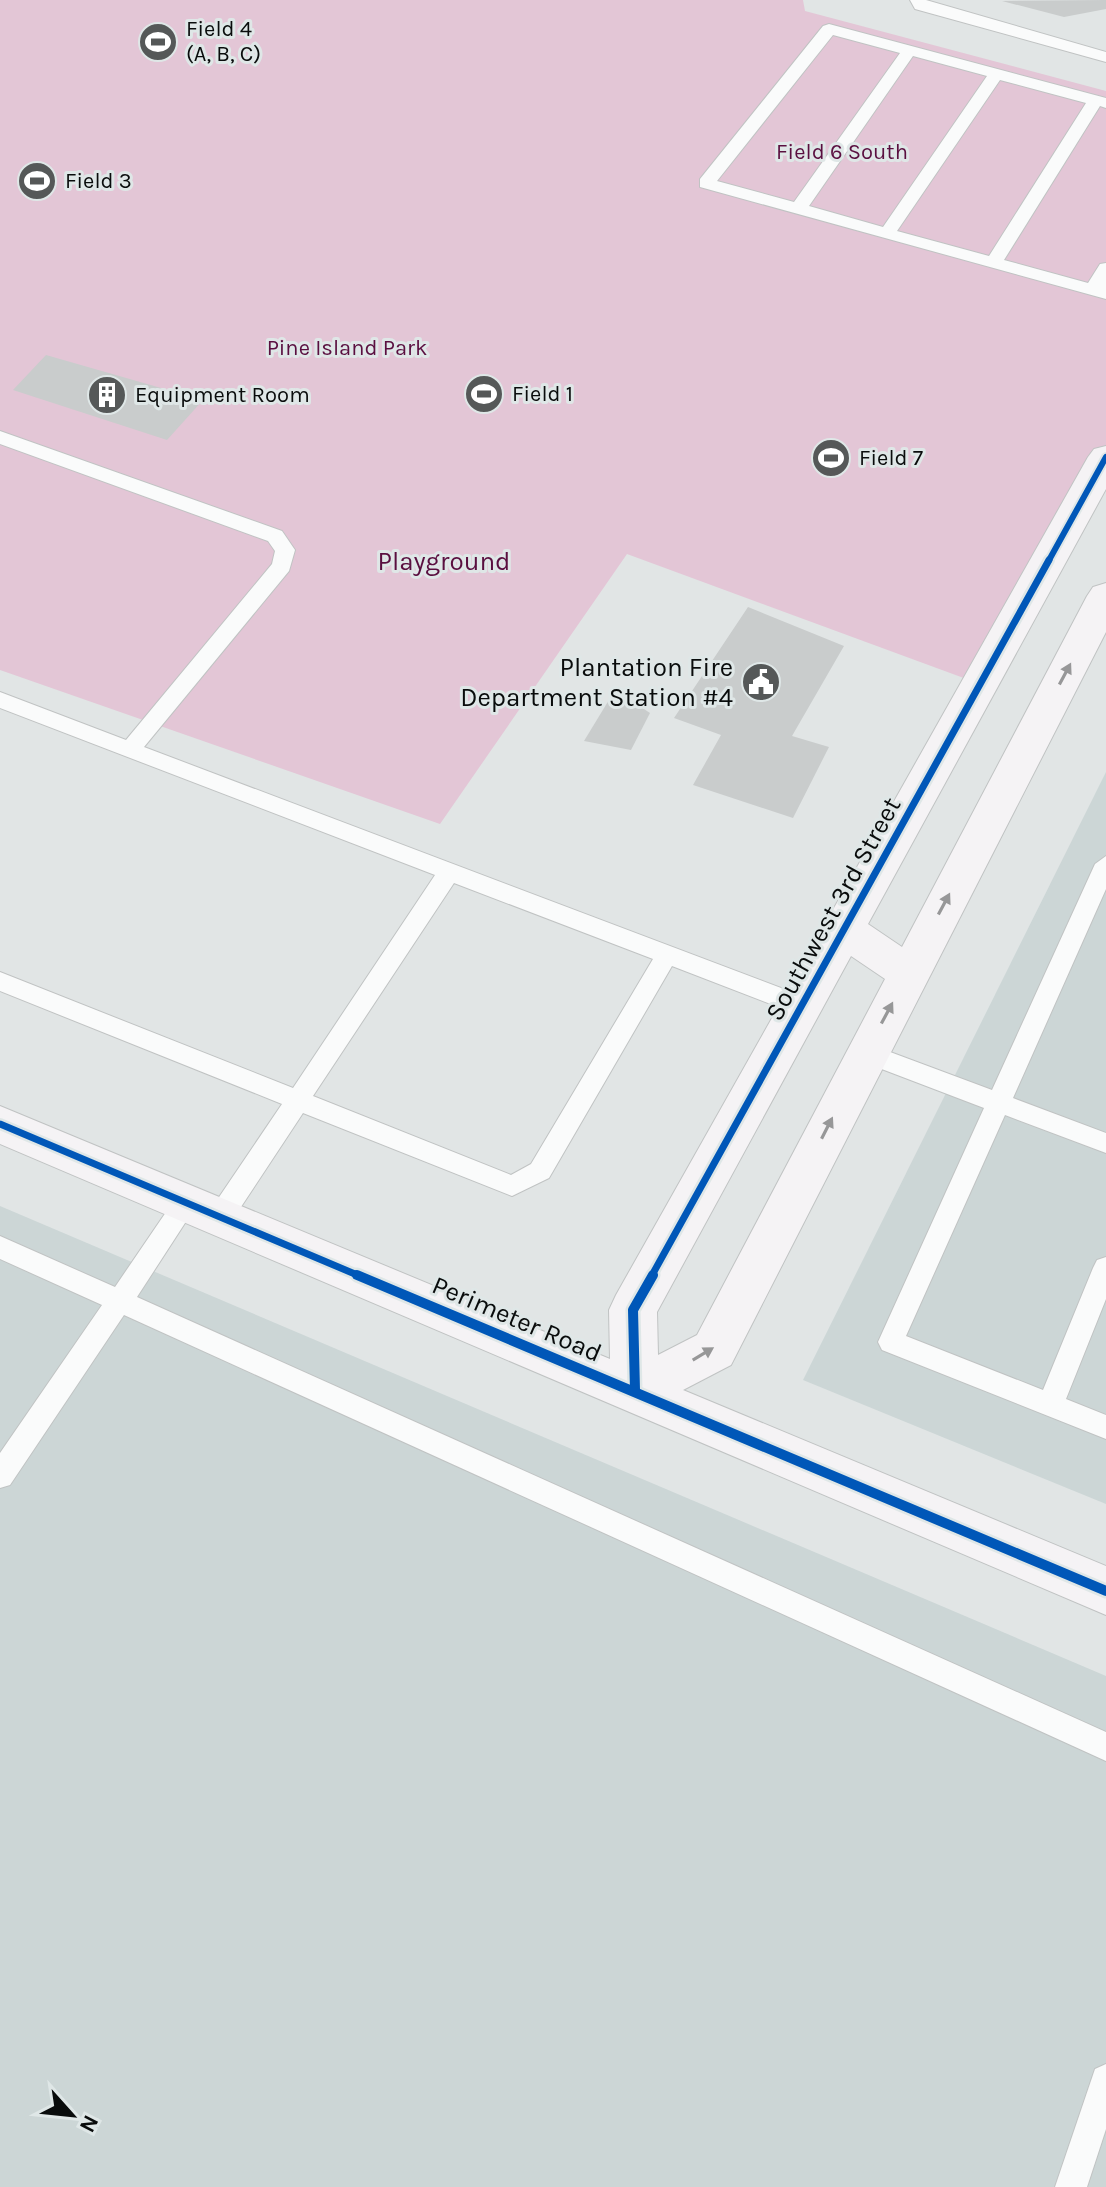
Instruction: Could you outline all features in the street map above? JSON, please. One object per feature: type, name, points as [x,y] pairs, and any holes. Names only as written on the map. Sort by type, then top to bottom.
[{"type":"street","name":"Southwest 3rd Street","points":[[635,1390],[633,1310],[1106,457]]},
{"type":"street","points":[[635,1390],[714,1350],[866,1053],[1105,600]]},
{"type":"street","points":[[844,929],[908,973]]},
{"type":"street","name":"Perimeter Road","points":[[0,1124],[1106,1591]]},
{"type":"lane","points":[[918,0],[921,6],[1106,57]]},
{"type":"lane","points":[[994,263],[1101,101],[829,29],[706,183],[798,209],[887,233],[994,263],[1100,292],[1106,268]]},
{"type":"lane","points":[[798,209],[910,50]]},
{"type":"lane","points":[[887,233],[997,73]]},
{"type":"lane","points":[[0,437],[275,536],[285,550],[282,566],[129,750]]},
{"type":"lane","points":[[0,700],[802,1006]]},
{"type":"lane","points":[[1106,864],[996,1102],[891,1342],[1106,1427]]},
{"type":"lane","points":[[0,1476],[122,1299],[296,1100],[449,872]]},
{"type":"lane","points":[[0,981],[512,1186],[540,1171],[667,955]]},
{"type":"lane","points":[[866,1053],[1106,1143]]},
{"type":"lane","points":[[0,1247],[122,1299],[1106,1747]]},
{"type":"lane","points":[[1050,1405],[1106,1268]]},
{"type":"lane","points":[[1071,2187],[1106,2080]]},
{"type":"shaded area","points":[[1106,772],[1106,1504],[803,1380]]},
{"type":"shaded area","points":[[0,1206],[1106,1676],[1106,2187],[0,2187]]},
{"type":"green space","name":"Pine Island Park","points":[[0,0],[803,0],[805,11],[1106,91],[1106,457],[980,684],[627,554],[440,824],[0,670]]},
{"type":"building","points":[[1106,0],[1106,9],[1064,17],[1002,1]]},
{"type":"building","name":"Equipment Room","points":[[46,355],[203,400],[167,440],[13,390]]},
{"type":"building","name":"Plantation Fire Department Station #4","points":[[748,607],[844,646],[792,736],[829,747],[793,818],[693,785],[721,735],[674,718]]},
{"type":"building","points":[[615,690],[650,713],[631,750],[584,741]]},
{"type":"cycle path","points":[[635,1390],[633,1310],[1106,457]]},
{"type":"cycle path","points":[[0,1124],[1106,1591]]},
{"type":"place","name":"Field 4 (A, B, C)","points":[[158,42]]},
{"type":"place","name":"Field 3","points":[[37,181]]},
{"type":"place","name":"Field 1","points":[[484,394]]},
{"type":"place","name":"Equipment Room","points":[[107,395]]},
{"type":"place","name":"Field 7","points":[[831,458]]},
{"type":"place","name":"Plantation Fire Department Station #4","points":[[761,682]]},
{"type":"park label","name":"Field 6 South","points":[[842,152]]},
{"type":"park label","name":"Playground","points":[[444,561]]}]
